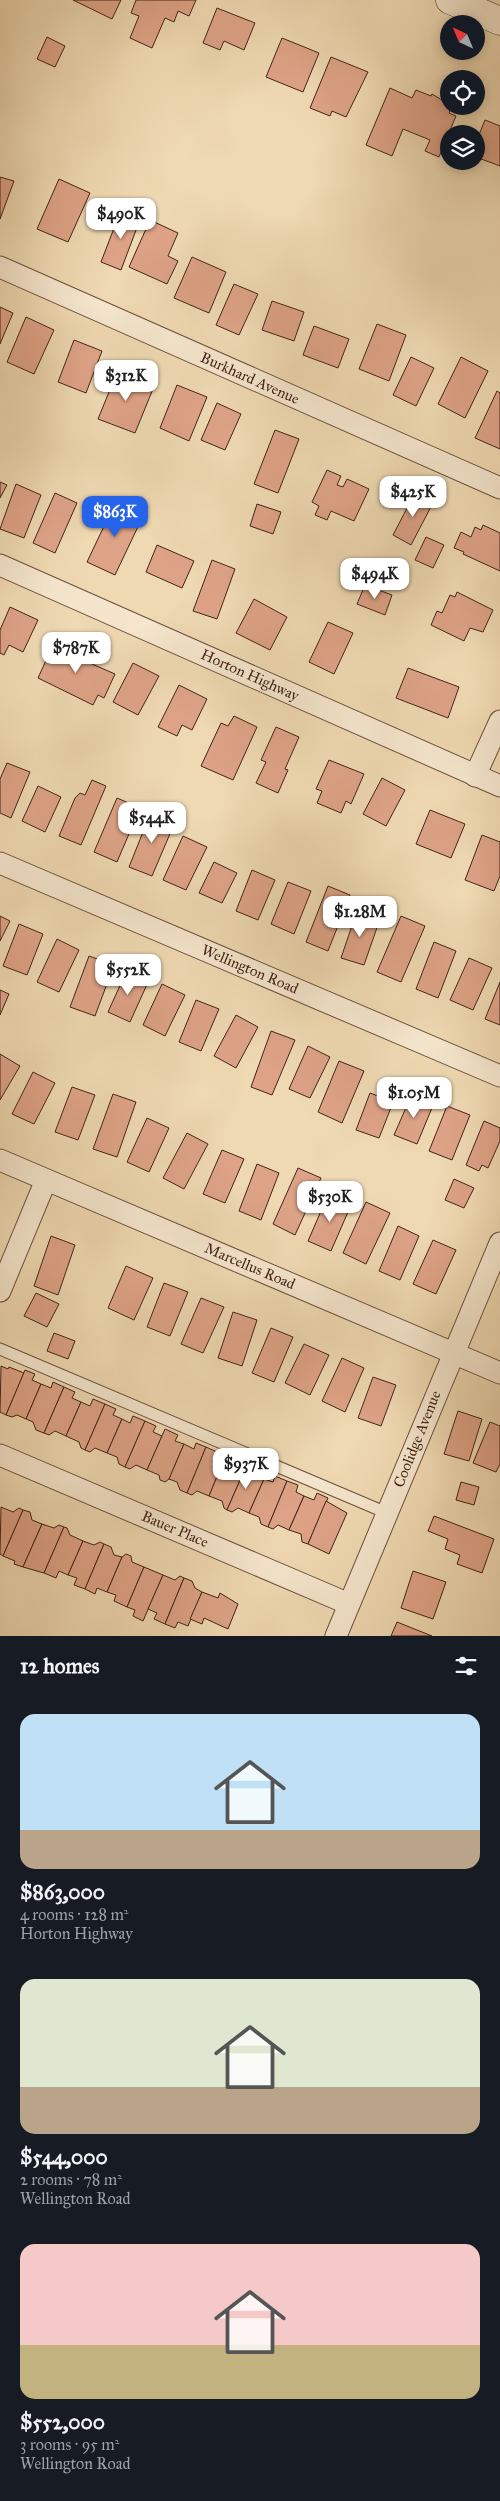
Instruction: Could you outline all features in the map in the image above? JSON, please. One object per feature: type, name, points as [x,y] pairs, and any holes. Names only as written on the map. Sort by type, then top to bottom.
[{"type":"main road","points":[[450,0],[500,21]]},
{"type":"street","name":"Burkhard Avenue","points":[[0,267],[500,488]]},
{"type":"street","name":"Horton Highway","points":[[0,564],[500,786]]},
{"type":"street","points":[[476,776],[500,720]]},
{"type":"street","name":"Wellington Road","points":[[0,863],[500,1076]]},
{"type":"street","name":"Marcellus Road","points":[[0,1160],[500,1373]]},
{"type":"street","points":[[0,1292],[46,1180]]},
{"type":"street","name":"Coolidge Avenue","points":[[336,1636],[500,1243]]},
{"type":"street","name":"Bauer Place","points":[[0,1455],[349,1604]]},
{"type":"lane","points":[[0,1349],[387,1513]]},
{"type":"building","points":[[73,0],[121,0],[112,19]]},
{"type":"building","points":[[136,0],[196,0],[189,16],[178,11],[174,22],[165,18],[152,48],[130,38],[139,16],[131,13]]},
{"type":"building","points":[[217,8],[255,23],[244,50],[224,41],[220,50],[203,43]]},
{"type":"building","points":[[47,37],[65,46],[55,67],[37,59]]},
{"type":"building","points":[[282,38],[319,53],[303,92],[266,77]]},
{"type":"building","points":[[331,57],[368,72],[346,117],[332,111],[330,116],[310,108]]},
{"type":"building","points":[[390,88],[412,98],[416,90],[431,96],[432,94],[440,99],[440,115],[456,116],[452,125],[440,125],[439,157],[425,151],[430,140],[403,129],[392,156],[366,145]]},
{"type":"building","points":[[485,120],[500,126],[500,166],[485,160],[485,125],[483,125]]},
{"type":"building","points":[[0,177],[14,181],[0,219]]},
{"type":"building","points":[[59,179],[90,193],[68,242],[37,229]]},
{"type":"building","points":[[121,210],[141,217],[121,270],[101,262]]},
{"type":"building","points":[[150,220],[178,233],[168,256],[178,261],[167,284],[129,267]]},
{"type":"building","points":[[192,257],[226,272],[209,313],[174,298]]},
{"type":"building","points":[[234,284],[258,294],[239,335],[216,325]]},
{"type":"building","points":[[272,301],[304,312],[294,341],[262,330]]},
{"type":"building","points":[[0,307],[13,313],[0,344]]},
{"type":"building","points":[[26,317],[54,330],[34,374],[7,362]]},
{"type":"building","points":[[377,324],[406,335],[389,381],[359,369]]},
{"type":"building","points":[[314,326],[349,339],[338,368],[303,355]]},
{"type":"building","points":[[74,340],[102,351],[86,393],[58,382]]},
{"type":"building","points":[[411,357],[434,368],[416,406],[393,395]]},
{"type":"building","points":[[461,357],[488,371],[465,418],[438,404]]},
{"type":"building","points":[[118,370],[155,384],[135,433],[98,419]]},
{"type":"building","points":[[177,385],[207,397],[189,441],[160,428]]},
{"type":"building","points":[[497,391],[500,393],[500,449],[475,438]]},
{"type":"building","points":[[217,403],[241,414],[225,450],[201,440]]},
{"type":"building","points":[[275,430],[299,439],[278,493],[254,484]]},
{"type":"building","points":[[327,470],[341,476],[337,485],[343,487],[347,479],[369,489],[354,521],[331,511],[327,520],[315,515],[319,506],[312,502]]},
{"type":"building","points":[[0,482],[7,485],[0,498]]},
{"type":"building","points":[[16,484],[41,495],[24,538],[0,529]]},
{"type":"building","points":[[416,491],[434,501],[411,545],[393,535]]},
{"type":"building","points":[[55,493],[77,503],[55,553],[33,543]]},
{"type":"building","points":[[116,501],[144,514],[115,575],[87,562]]},
{"type":"building","points":[[257,504],[281,512],[273,534],[250,526]]},
{"type":"building","points":[[483,525],[500,533],[500,571],[454,548],[461,532],[471,537],[475,527],[481,530]]},
{"type":"building","points":[[426,537],[444,545],[433,568],[415,560]]},
{"type":"building","points":[[157,545],[194,561],[182,588],[146,572]]},
{"type":"building","points":[[212,560],[235,569],[217,619],[193,611]]},
{"type":"building","points":[[365,585],[392,595],[385,615],[357,604]]},
{"type":"building","points":[[457,592],[493,610],[483,632],[470,628],[464,641],[431,625],[437,611],[442,613],[450,595],[455,597]]},
{"type":"building","points":[[254,599],[287,617],[270,650],[236,633]]},
{"type":"building","points":[[10,607],[38,620],[23,652],[9,645],[4,655],[0,653],[0,630]]},
{"type":"building","points":[[328,622],[353,633],[334,674],[309,662]]},
{"type":"building","points":[[58,642],[95,658],[92,664],[115,674],[104,698],[98,695],[93,705],[38,678],[48,656],[51,658]]},
{"type":"building","points":[[133,663],[159,676],[138,715],[113,702]]},
{"type":"building","points":[[408,668],[459,687],[448,718],[396,698]]},
{"type":"building","points":[[179,685],[207,699],[192,730],[182,725],[177,736],[158,727]]},
{"type":"building","points":[[234,716],[257,727],[233,780],[201,766],[221,723],[228,726]]},
{"type":"building","points":[[276,727],[299,737],[285,769],[288,770],[278,793],[256,783],[266,762],[261,760]]},
{"type":"building","points":[[329,760],[364,774],[351,804],[346,801],[341,813],[317,803],[322,791],[316,789]]},
{"type":"building","points":[[7,763],[30,772],[11,818],[0,813],[0,779]]},
{"type":"building","points":[[382,778],[405,790],[386,826],[363,814]]},
{"type":"building","points":[[92,780],[106,786],[81,845],[59,836],[75,798],[80,793],[85,795]]},
{"type":"building","points":[[38,786],[61,797],[45,832],[22,821]]},
{"type":"building","points":[[117,798],[140,808],[117,862],[94,852]]},
{"type":"building","points":[[430,810],[465,824],[451,858],[416,844]]},
{"type":"building","points":[[151,812],[175,822],[152,876],[129,867]]},
{"type":"building","points":[[482,835],[500,842],[500,876],[494,891],[465,880]]},
{"type":"building","points":[[183,836],[207,847],[186,890],[163,880]]},
{"type":"building","points":[[214,862],[237,873],[222,903],[199,893]]},
{"type":"building","points":[[252,870],[275,880],[258,920],[236,911]]},
{"type":"building","points":[[288,882],[311,891],[294,934],[271,924]]},
{"type":"building","points":[[328,886],[350,895],[328,951],[306,942]]},
{"type":"building","points":[[357,911],[380,919],[364,965],[341,958]]},
{"type":"building","points":[[0,916],[10,921],[0,941]]},
{"type":"building","points":[[401,916],[425,926],[401,982],[377,972]]},
{"type":"building","points":[[19,924],[43,934],[27,975],[3,966]]},
{"type":"building","points":[[57,939],[79,950],[59,992],[37,982]]},
{"type":"building","points":[[434,942],[456,951],[438,998],[416,989]]},
{"type":"building","points":[[89,956],[114,965],[95,1016],[70,1007]]},
{"type":"building","points":[[469,958],[492,968],[473,1010],[450,1000]]},
{"type":"building","points":[[127,970],[149,980],[130,1022],[108,1012]]},
{"type":"building","points":[[500,982],[500,1025],[485,1019]]},
{"type":"building","points":[[162,984],[185,995],[165,1036],[143,1025]]},
{"type":"building","points":[[0,990],[9,994],[0,1015]]},
{"type":"building","points":[[196,1000],[219,1009],[201,1051],[179,1042]]},
{"type":"building","points":[[236,1015],[258,1027],[236,1068],[214,1056]]},
{"type":"building","points":[[271,1031],[295,1040],[272,1095],[251,1087]]},
{"type":"building","points":[[308,1046],[330,1057],[310,1098],[289,1089]]},
{"type":"building","points":[[0,1054],[20,1066],[0,1100]]},
{"type":"building","points":[[339,1061],[364,1071],[342,1123],[318,1112]]},
{"type":"building","points":[[33,1072],[55,1083],[34,1124],[12,1114]]},
{"type":"building","points":[[72,1087],[95,1095],[78,1140],[55,1132]]},
{"type":"building","points":[[391,1087],[398,1090],[379,1138],[356,1130],[370,1093],[386,1099]]},
{"type":"building","points":[[113,1094],[136,1102],[117,1157],[93,1149]]},
{"type":"building","points":[[412,1094],[434,1103],[417,1144],[394,1135]]},
{"type":"building","points":[[447,1106],[470,1115],[452,1160],[429,1151]]},
{"type":"building","points":[[147,1118],[169,1128],[149,1172],[127,1162]]},
{"type":"building","points":[[484,1121],[500,1128],[500,1141],[488,1168],[482,1165],[479,1171],[466,1165]]},
{"type":"building","points":[[187,1133],[208,1144],[184,1189],[163,1178]]},
{"type":"building","points":[[222,1150],[244,1159],[225,1203],[203,1194]]},
{"type":"building","points":[[257,1164],[279,1173],[261,1220],[239,1211]]},
{"type":"building","points":[[298,1168],[321,1178],[295,1235],[273,1224]]},
{"type":"building","points":[[454,1179],[474,1188],[464,1208],[445,1200]]},
{"type":"building","points":[[328,1195],[351,1205],[331,1251],[308,1241]]},
{"type":"building","points":[[366,1202],[390,1213],[366,1264],[343,1253]]},
{"type":"building","points":[[398,1226],[419,1236],[400,1280],[379,1271]]},
{"type":"building","points":[[51,1236],[75,1245],[58,1295],[34,1286]]},
{"type":"building","points":[[433,1240],[456,1250],[436,1294],[413,1284]]},
{"type":"building","points":[[126,1266],[153,1278],[134,1320],[108,1308]]},
{"type":"building","points":[[164,1283],[188,1292],[170,1336],[147,1327]]},
{"type":"building","points":[[36,1293],[59,1304],[47,1327],[24,1316]]},
{"type":"building","points":[[201,1298],[224,1307],[203,1353],[181,1344]]},
{"type":"building","points":[[233,1312],[257,1320],[242,1366],[218,1358]]},
{"type":"building","points":[[271,1328],[293,1337],[274,1382],[252,1373]]},
{"type":"building","points":[[54,1333],[75,1341],[68,1359],[47,1351]]},
{"type":"building","points":[[304,1344],[329,1355],[310,1395],[285,1383]]},
{"type":"building","points":[[342,1358],[364,1368],[345,1412],[322,1401]]},
{"type":"building","points":[[1,1366],[24,1373],[6,1415],[0,1412]]},
{"type":"building","points":[[25,1370],[35,1374],[32,1380],[41,1384],[26,1419],[17,1415],[12,1417],[6,1415]]},
{"type":"building","points":[[373,1377],[396,1385],[381,1426],[358,1418]]},
{"type":"building","points":[[53,1382],[64,1387],[44,1433],[36,1430],[33,1422],[26,1419],[41,1384],[51,1388]]},
{"type":"building","points":[[64,1387],[75,1392],[72,1398],[81,1402],[66,1436],[55,1431],[49,1435],[44,1433]]},
{"type":"building","points":[[93,1399],[105,1404],[85,1450],[81,1448],[79,1442],[66,1436],[81,1402],[90,1406]]},
{"type":"building","points":[[105,1404],[116,1409],[113,1415],[122,1419],[107,1453],[95,1448],[90,1452],[85,1450]]},
{"type":"building","points":[[458,1411],[482,1419],[469,1461],[444,1454]]},
{"type":"building","points":[[133,1416],[145,1421],[125,1467],[119,1464],[117,1457],[107,1453],[122,1419],[130,1423]]},
{"type":"building","points":[[145,1421],[156,1426],[153,1432],[162,1436],[147,1470],[136,1465],[130,1469],[125,1467]]},
{"type":"building","points":[[490,1422],[500,1426],[500,1464],[496,1472],[473,1463]]},
{"type":"building","points":[[165,1429],[178,1435],[175,1441],[184,1444],[169,1479],[165,1482],[160,1480],[159,1475],[147,1470]]},
{"type":"building","points":[[196,1443],[206,1447],[187,1493],[180,1490],[177,1482],[169,1479],[184,1444],[194,1449]]},
{"type":"building","points":[[206,1447],[217,1452],[214,1458],[223,1462],[209,1496],[197,1491],[192,1495],[187,1493]]},
{"type":"building","points":[[235,1459],[247,1464],[227,1510],[224,1508],[222,1501],[209,1496],[223,1462],[232,1466]]},
{"type":"building","points":[[247,1464],[258,1468],[255,1475],[264,1479],[249,1513],[238,1508],[232,1512],[227,1510]]},
{"type":"building","points":[[275,1476],[287,1481],[268,1527],[261,1524],[259,1517],[249,1513],[264,1479],[273,1482]]},
{"type":"building","points":[[287,1481],[298,1485],[296,1492],[304,1496],[289,1530],[278,1525],[273,1529],[268,1527]]},
{"type":"building","points":[[461,1482],[479,1487],[474,1505],[456,1500]]},
{"type":"building","points":[[317,1493],[328,1498],[308,1544],[302,1542],[301,1534],[289,1530],[304,1496],[314,1500]]},
{"type":"building","points":[[326,1501],[347,1513],[329,1554],[308,1544]]},
{"type":"building","points":[[1,1507],[13,1512],[19,1508],[23,1510],[3,1556],[0,1554]]},
{"type":"building","points":[[23,1510],[30,1512],[32,1520],[42,1524],[23,1567],[14,1564],[15,1561],[3,1556]]},
{"type":"building","points":[[434,1516],[494,1539],[482,1573],[457,1564],[460,1555],[445,1549],[448,1539],[428,1531]]},
{"type":"building","points":[[42,1524],[54,1528],[59,1525],[64,1527],[44,1573],[23,1567]]},
{"type":"building","points":[[64,1527],[67,1528],[70,1535],[83,1541],[68,1575],[59,1571],[56,1578],[44,1573]]},
{"type":"building","points":[[83,1541],[94,1545],[100,1542],[104,1544],[85,1589],[74,1585],[77,1578],[68,1575]]},
{"type":"building","points":[[104,1544],[111,1547],[114,1555],[122,1557],[107,1592],[97,1588],[95,1594],[85,1589]]},
{"type":"building","points":[[126,1554],[131,1556],[132,1562],[144,1567],[127,1607],[114,1601],[116,1595],[107,1592],[122,1557]]},
{"type":"building","points":[[144,1567],[163,1575],[143,1621],[133,1616],[135,1610],[127,1607]]},
{"type":"building","points":[[413,1571],[446,1582],[433,1619],[401,1608]]},
{"type":"building","points":[[163,1575],[175,1580],[180,1576],[184,1578],[165,1624],[154,1619],[157,1613],[148,1609]]},
{"type":"building","points":[[184,1578],[192,1581],[195,1588],[202,1592],[188,1626],[178,1622],[175,1628],[165,1624]]},
{"type":"building","points":[[202,1592],[218,1598],[220,1593],[238,1604],[228,1629],[204,1618],[202,1624],[190,1619]]},
{"type":"building","points":[[397,1622],[432,1636],[391,1636]]}]
